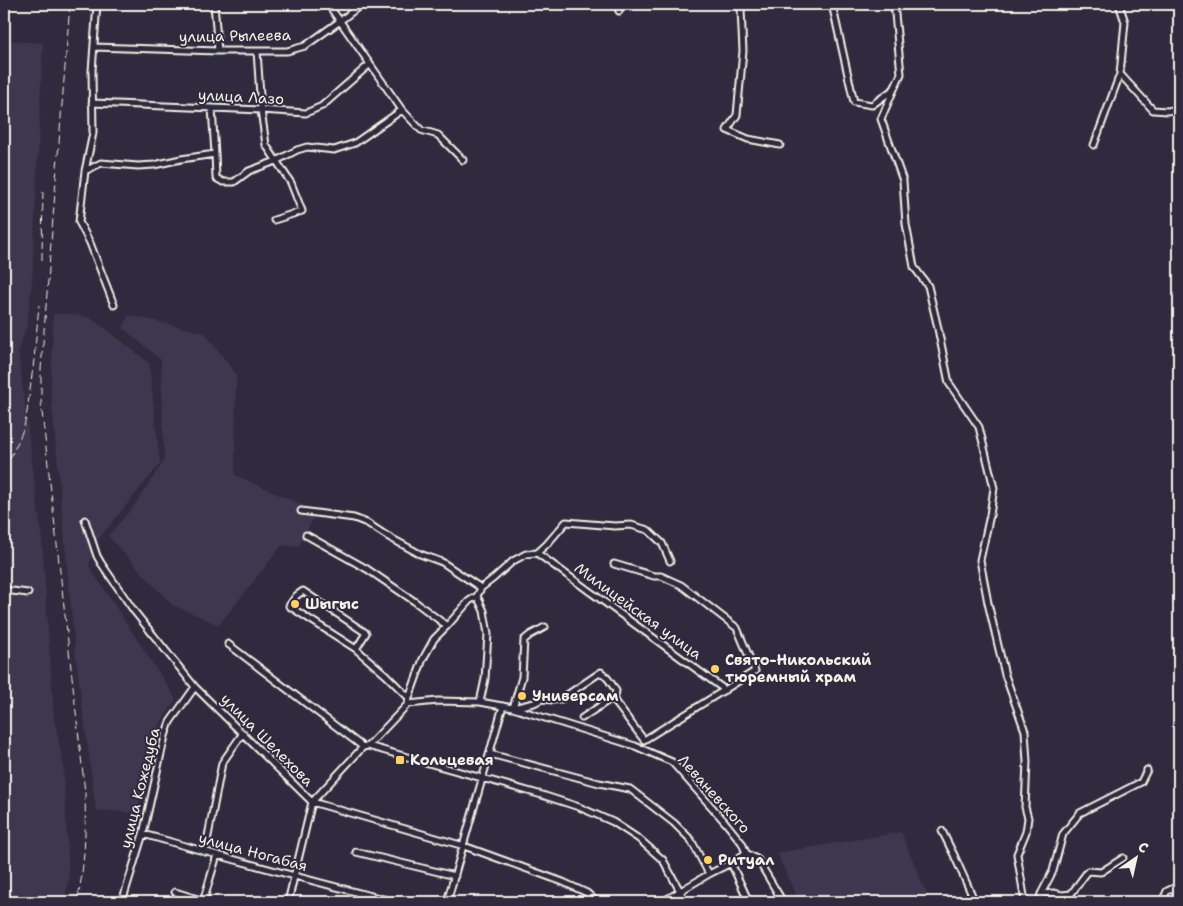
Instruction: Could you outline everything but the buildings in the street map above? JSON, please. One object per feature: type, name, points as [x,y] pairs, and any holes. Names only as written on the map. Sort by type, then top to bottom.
[{"type":"street","points":[[97,4],[92,72],[93,133],[85,171],[79,222],[90,243],[114,305]]},
{"type":"street","points":[[214,4],[218,51]]},
{"type":"street","points":[[328,4],[402,110],[421,130],[438,135],[463,160]]},
{"type":"street","name":"улица Рылеева","points":[[94,47],[218,51],[287,50],[305,46],[362,4]]},
{"type":"street","points":[[616,4],[619,11]]},
{"type":"street","points":[[744,4],[741,10],[743,51],[737,115],[727,130],[748,139],[780,145]]},
{"type":"street","points":[[832,4],[854,102],[872,105],[894,89]]},
{"type":"street","points":[[894,4],[901,74],[881,119],[902,181],[906,224],[914,267],[928,286],[948,384],[979,427],[994,488],[980,560],[1005,675],[1025,731],[1027,762],[1025,807],[1028,818],[1026,832],[1017,854],[1025,902]]},
{"type":"street","points":[[1094,145],[1120,74],[1125,22],[1119,4]]},
{"type":"street","points":[[257,51],[261,110],[266,145],[291,183],[302,211],[274,220]]},
{"type":"street","name":"улица Лазо","points":[[92,103],[306,113],[322,106],[370,64]]},
{"type":"street","points":[[1120,74],[1153,110],[1168,111],[1179,108]]},
{"type":"street","points":[[212,108],[216,178],[222,182],[234,182],[249,171],[276,162],[297,150],[307,147],[334,150],[356,143],[402,110]]},
{"type":"street","points":[[85,171],[101,163],[138,166],[154,165],[215,154]]},
{"type":"street","points":[[300,511],[354,518],[367,523],[414,551],[442,562],[481,588]]},
{"type":"street","name":"улица Шелехова","points":[[85,520],[101,563],[134,611],[195,687],[312,802],[464,846],[563,882],[586,893],[597,902]]},
{"type":"street","points":[[288,902],[312,802],[409,701],[423,659],[434,640],[469,601],[477,596],[481,588],[513,561],[526,554],[537,553],[566,522],[615,526],[631,524],[648,530],[662,543],[670,561]]},
{"type":"street","points":[[306,535],[367,569],[447,626]]},
{"type":"street","name":"Милицейская улица","points":[[537,553],[726,690]]},
{"type":"street","name":"Милицейская улица","points":[[614,564],[654,576],[661,576],[681,585],[737,628],[755,671]]},
{"type":"street","points":[[4,590],[28,594]]},
{"type":"street","points":[[356,649],[366,633],[302,591],[296,596],[289,606],[356,649],[386,675],[409,701]]},
{"type":"street","points":[[477,596],[484,611],[488,634],[485,679],[480,702]]},
{"type":"street","points":[[513,708],[522,677],[524,640],[530,634],[545,627]]},
{"type":"street","points":[[228,644],[365,747],[552,798],[579,807],[613,822],[639,839],[663,860],[685,902]]},
{"type":"street","name":"Леваневского","points":[[513,708],[542,699],[561,699],[601,672],[612,683],[616,691],[615,696],[612,698],[644,740],[755,671]]},
{"type":"street","name":"улица Кожедуба","points":[[122,902],[143,834],[165,736],[170,722],[195,687]]},
{"type":"street","points":[[582,718],[612,698]]},
{"type":"street","name":"Леваневского","points":[[409,701],[480,702],[513,708],[635,746],[672,762],[725,822],[742,843],[746,853],[758,860],[784,902]]},
{"type":"street","points":[[447,902],[503,706]]},
{"type":"street","points":[[205,852],[222,763],[243,733]]},
{"type":"street","points":[[490,754],[599,783],[630,789],[674,823],[691,840],[709,874]]},
{"type":"street","points":[[1039,902],[1053,871],[1063,834],[1080,813],[1140,782],[1147,770]]},
{"type":"street","points":[[942,831],[975,902]]},
{"type":"street","name":"улица Ногабая","points":[[143,834],[395,902]]},
{"type":"street","points":[[356,852],[454,876]]},
{"type":"street","points":[[662,902],[746,853]]},
{"type":"street","points":[[175,892],[205,902],[217,855]]},
{"type":"street","points":[[1042,894],[1071,894],[1088,871],[1101,872],[1123,858]]},
{"type":"street","points":[[730,863],[749,902]]},
{"type":"street","points":[[1162,902],[1167,891],[1178,886]]},
{"type":"street","points":[[354,902],[357,892]]},
{"type":"shaded area","points":[[4,40],[43,43],[32,282],[27,326],[18,351],[42,540],[54,719],[63,762],[69,878],[64,902],[4,902]]},
{"type":"shaded area","points":[[53,314],[68,314],[90,318],[149,363],[160,464],[95,543],[89,566],[176,699],[156,731],[137,813],[96,810],[75,650],[51,394]]},
{"type":"shaded area","points":[[129,315],[205,333],[236,374],[235,475],[317,512],[298,547],[282,545],[219,625],[171,604],[108,536],[133,507],[164,461],[161,360],[123,328]]},
{"type":"shaded area","points":[[901,832],[930,902],[799,902],[777,853]]},
{"type":"railway","points":[[70,4],[41,369],[41,403],[85,792],[82,875],[77,902]]},
{"type":"railway","points":[[42,260],[43,188]]},
{"type":"railway","points":[[4,470],[24,427],[34,360],[39,305]]},
{"type":"place","name":"Шыгыс","points":[[295,604]]},
{"type":"place","name":"Свято-Никольский тюремный храм","points":[[715,669]]},
{"type":"place","name":"Универсам","points":[[522,696]]},
{"type":"place","name":"Кольцевая","points":[[400,760]]},
{"type":"place","name":"Ритуал","points":[[708,860]]}]
